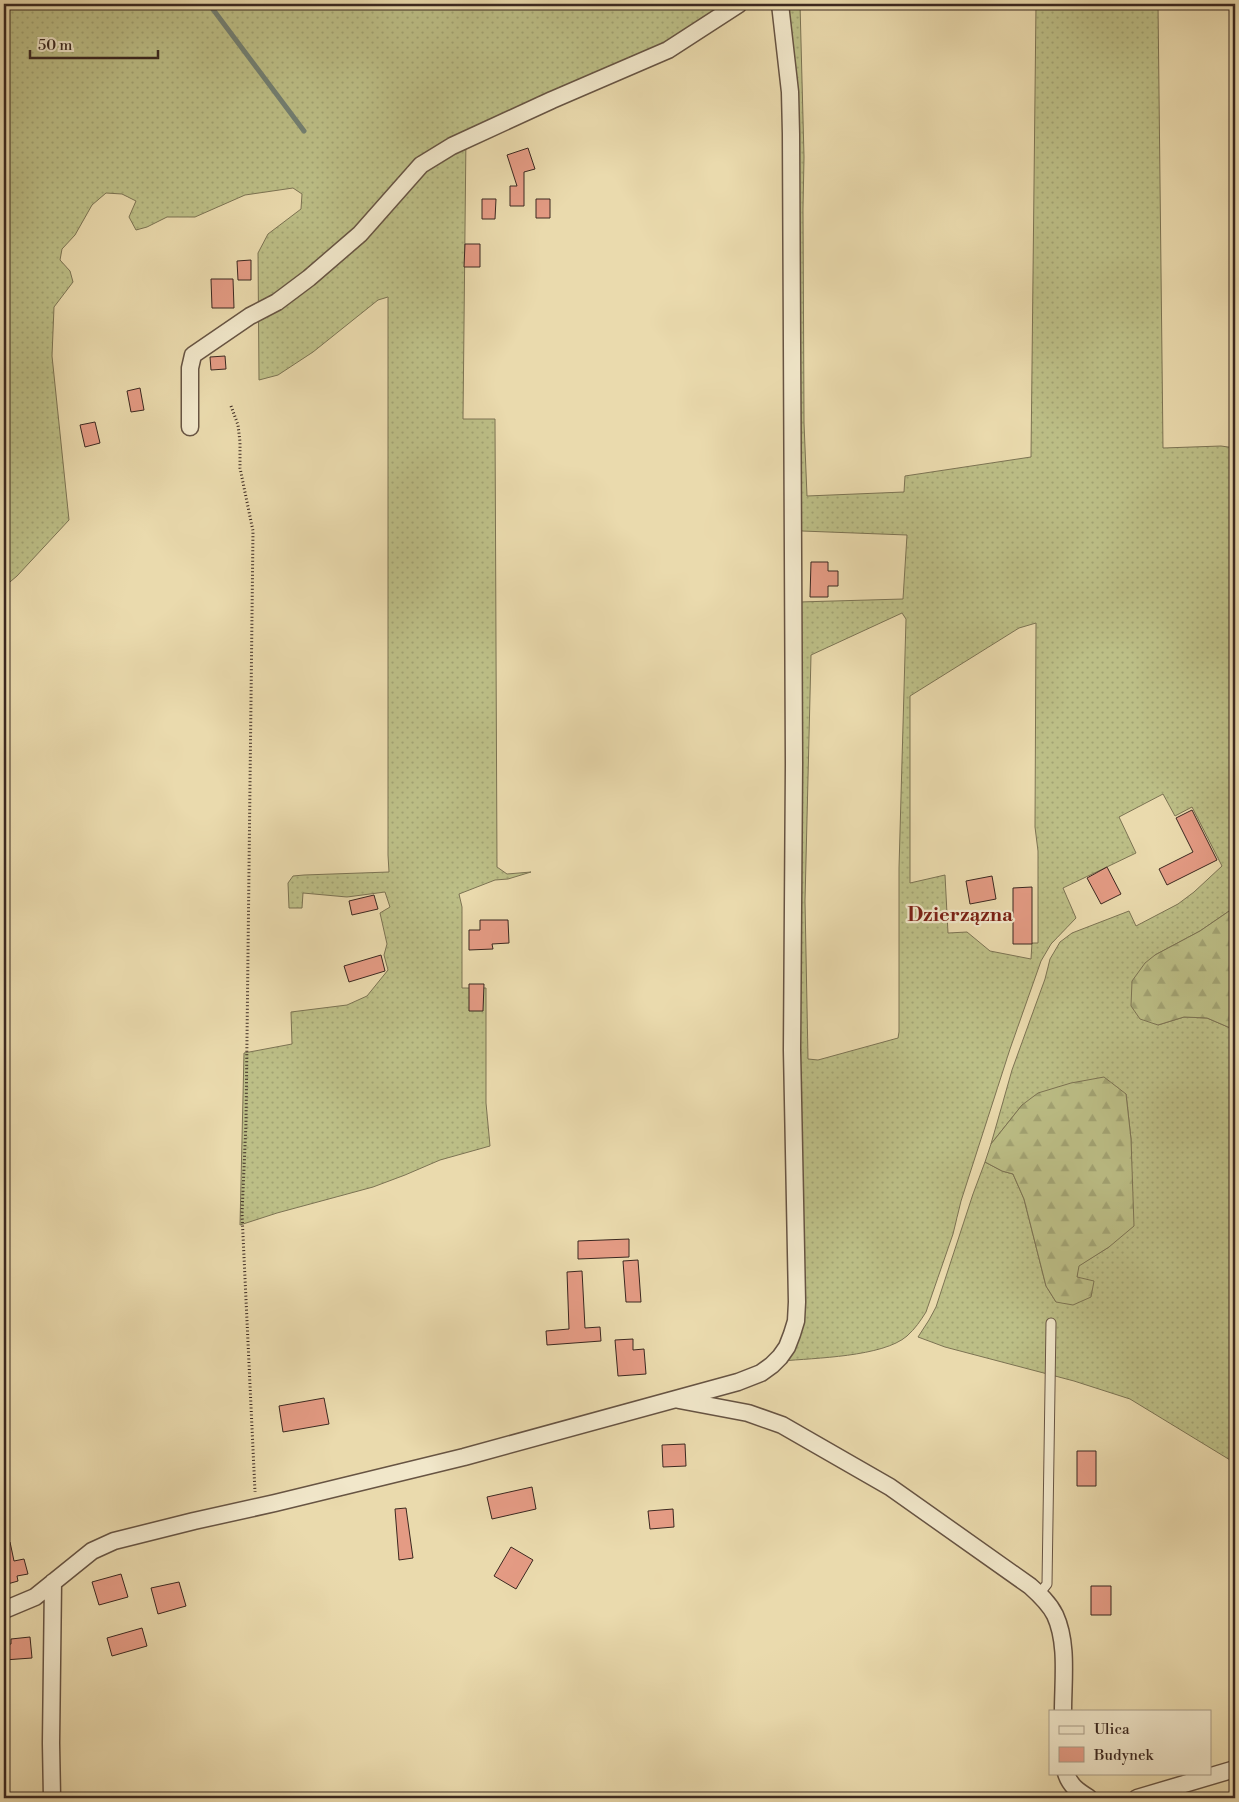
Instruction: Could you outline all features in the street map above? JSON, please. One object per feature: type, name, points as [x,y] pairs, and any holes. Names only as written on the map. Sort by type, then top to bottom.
[{"type":"street","points":[[190,427],[190,368],[193,356],[250,316],[277,302],[316,272],[360,234],[421,165],[452,146],[668,50],[739,4]]},
{"type":"street","points":[[4,1610],[35,1597],[92,1552],[114,1542],[194,1521],[464,1457],[738,1382],[761,1373],[772,1365],[787,1348],[796,1321],[797,1282],[792,1050],[794,764],[791,143],[790,92],[780,4]]},
{"type":"street","points":[[674,1399],[748,1413],[782,1425],[890,1487],[1018,1576],[1049,1605],[1059,1627],[1063,1666],[1063,1710]]},
{"type":"street","points":[[52,1798],[53,1582]]},
{"type":"street","points":[[1137,1798],[1235,1769]]},
{"type":"street","points":[[1066,1774],[1069,1782],[1076,1790],[1089,1798]]},
{"type":"lane","points":[[1039,1594],[1047,1584],[1051,1323]]},
{"type":"path","points":[[230,406],[238,425],[240,468],[253,531],[246,1123],[242,1214],[256,1507]]},
{"type":"green space","points":[[4,4],[729,4],[670,45],[466,135],[463,419],[495,419],[497,867],[507,874],[531,872],[508,879],[495,880],[459,894],[462,907],[462,988],[486,988],[486,1103],[490,1146],[440,1160],[373,1187],[240,1225],[244,1053],[292,1044],[291,1012],[347,1005],[367,996],[388,970],[384,955],[387,944],[380,913],[390,907],[385,892],[347,897],[303,893],[302,908],[289,908],[288,883],[293,876],[389,872],[388,297],[378,300],[313,352],[278,375],[259,380],[258,253],[268,234],[301,209],[302,194],[293,188],[245,195],[195,217],[167,217],[136,230],[129,217],[136,201],[122,194],[106,193],[92,205],[75,235],[62,249],[60,260],[70,271],[73,282],[54,307],[52,356],[69,520],[17,576],[4,587]]},
{"type":"green space","points":[[786,4],[800,4],[804,157],[804,423],[807,496],[904,492],[905,476],[1031,457],[1036,4],[1158,4],[1163,448],[1221,446],[1235,448],[1235,907],[1200,931],[1155,955],[1158,1025],[1184,1017],[1207,1018],[1235,1030],[1235,1463],[1130,1399],[1074,1381],[945,1347],[918,1337],[936,1307],[985,1162],[1002,1171],[1013,1174],[1024,1199],[1046,1286],[1056,1302],[1077,1277],[1078,1266],[1109,1247],[1131,1174],[1131,1139],[1126,1094],[1022,1105],[991,1144],[1012,1070],[1045,979],[1050,959],[1060,942],[1072,933],[1129,911],[1136,926],[1178,904],[1222,866],[1192,807],[1175,816],[1163,794],[1119,817],[1136,853],[1063,888],[1076,918],[1051,944],[1041,961],[1010,1049],[961,1201],[953,1234],[926,1312],[922,1318],[907,1336],[896,1343],[882,1348],[848,1355],[782,1361],[793,1343],[799,602],[903,599],[907,535],[802,531],[798,524]],"holes":[[[902,613],[906,619],[899,868],[898,1038],[818,1060],[808,1059],[805,901],[811,655]],[[1036,623],[1035,827],[1038,851],[1038,943],[1032,943],[1031,959],[990,951],[967,932],[948,933],[945,875],[910,883],[910,696],[1019,628]]]},
{"type":"green space","points":[[1235,907],[1235,1030],[1207,1018],[1184,1017],[1158,1025],[1140,1019],[1131,1006],[1132,981],[1145,963],[1155,955],[1200,931]]},
{"type":"green space","points":[[1104,1077],[1126,1094],[1131,1139],[1134,1226],[1109,1247],[1079,1266],[1077,1277],[1094,1281],[1091,1297],[1073,1305],[1056,1302],[1046,1286],[1024,1199],[1013,1174],[1002,1171],[985,1162],[991,1144],[1022,1105],[1038,1093],[1071,1083]]},
{"type":"building","points":[[528,148],[535,169],[524,172],[524,206],[510,206],[510,186],[517,186],[507,155]]},
{"type":"building","points":[[482,199],[496,199],[495,219],[482,219]]},
{"type":"building","points":[[536,199],[550,199],[550,218],[536,218]]},
{"type":"building","points":[[465,244],[480,244],[480,267],[464,267]]},
{"type":"building","points":[[251,260],[251,280],[238,280],[237,261]]},
{"type":"building","points":[[211,279],[233,279],[234,308],[212,308]]},
{"type":"building","points":[[225,356],[226,369],[211,370],[210,357]]},
{"type":"building","points":[[140,388],[144,410],[131,412],[127,391]]},
{"type":"building","points":[[95,422],[100,443],[85,447],[80,425]]},
{"type":"building","points":[[811,562],[828,562],[828,571],[838,571],[838,586],[828,586],[828,597],[810,597]]},
{"type":"building","points":[[1192,810],[1217,860],[1167,885],[1159,869],[1193,852],[1176,818]]},
{"type":"building","points":[[1107,867],[1121,894],[1101,904],[1087,878]]},
{"type":"building","points":[[992,876],[996,899],[970,904],[966,881]]},
{"type":"building","points":[[1032,887],[1032,944],[1013,944],[1013,888]]},
{"type":"building","points":[[374,895],[378,909],[352,915],[349,901]]},
{"type":"building","points":[[480,920],[508,920],[509,943],[492,944],[493,949],[469,950],[469,930],[480,930]]},
{"type":"building","points":[[381,955],[385,971],[349,982],[344,966]]},
{"type":"building","points":[[469,984],[484,984],[483,1011],[469,1011]]},
{"type":"building","points":[[629,1239],[629,1257],[578,1259],[578,1241]]},
{"type":"building","points":[[638,1260],[641,1302],[626,1302],[623,1261]]},
{"type":"building","points":[[582,1271],[585,1328],[600,1327],[601,1341],[547,1345],[546,1331],[569,1329],[567,1272]]},
{"type":"building","points":[[633,1339],[633,1350],[644,1349],[646,1374],[618,1376],[615,1340]]},
{"type":"building","points":[[324,1398],[329,1424],[283,1432],[279,1406]]},
{"type":"building","points":[[685,1444],[686,1466],[663,1467],[662,1445]]},
{"type":"building","points":[[1077,1451],[1096,1451],[1096,1486],[1077,1486]]},
{"type":"building","points":[[532,1487],[536,1509],[492,1519],[487,1497]]},
{"type":"building","points":[[406,1508],[413,1558],[399,1560],[395,1509]]},
{"type":"building","points":[[673,1509],[674,1527],[650,1529],[648,1511]]},
{"type":"building","points":[[10,1542],[14,1561],[24,1559],[28,1574],[17,1576],[18,1581],[4,1585],[4,1543]]},
{"type":"building","points":[[511,1547],[533,1560],[516,1589],[494,1576]]},
{"type":"building","points":[[121,1574],[128,1597],[99,1605],[92,1582]]},
{"type":"building","points":[[179,1582],[186,1606],[158,1614],[151,1588]]},
{"type":"building","points":[[1091,1586],[1111,1586],[1111,1615],[1091,1615]]},
{"type":"building","points":[[142,1628],[147,1646],[112,1656],[107,1638]]},
{"type":"building","points":[[30,1637],[32,1658],[4,1660],[4,1645],[11,1644],[11,1639]]},
{"type":"waterway","points":[[209,4],[304,131]]},
{"type":"district","name":"Dzierzązna","points":[[960,915]]}]
